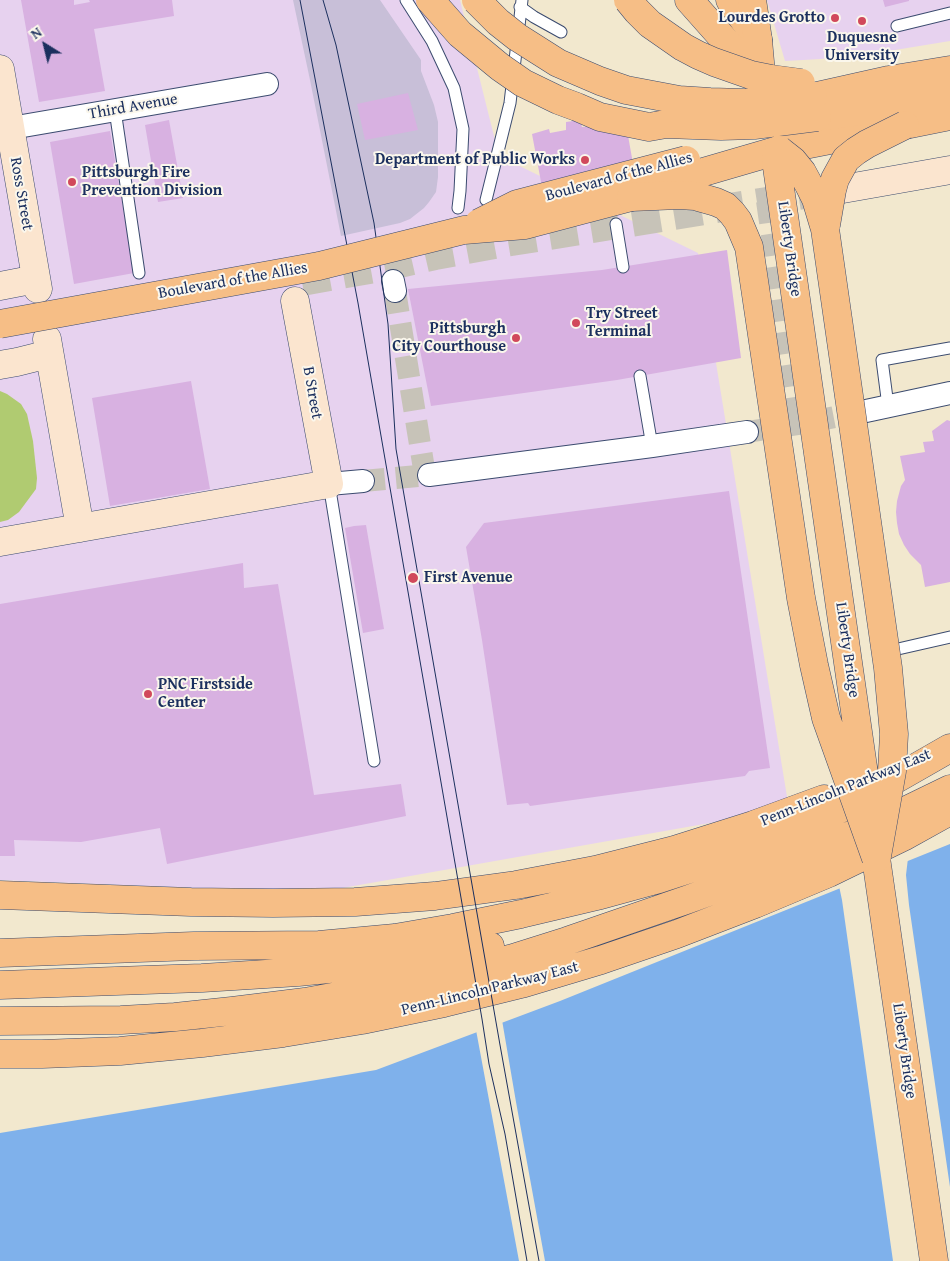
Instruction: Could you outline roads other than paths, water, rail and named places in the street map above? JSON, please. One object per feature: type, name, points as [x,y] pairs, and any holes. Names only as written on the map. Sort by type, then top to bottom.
[{"type":"main road","points":[[430,0],[460,34],[523,83],[600,117],[649,127],[666,124],[754,125],[810,99],[889,80],[950,70]]},
{"type":"main road","points":[[476,0],[498,22],[517,37],[558,63],[626,90],[679,100],[710,102],[744,103],[810,99],[890,107],[950,96]]},
{"type":"main road","points":[[628,0],[650,24],[683,47],[714,62],[751,75],[771,79],[810,99]]},
{"type":"main road","points":[[689,0],[762,84]]},
{"type":"main road","points":[[730,0],[758,40]]},
{"type":"main road","name":"Liberty Bridge","points":[[752,0],[762,84],[778,155],[934,1261]]},
{"type":"main road","name":"Ross Street","points":[[0,69],[5,129],[37,284],[0,286]]},
{"type":"main road","name":"Boulevard of the Allies","points":[[461,219],[525,225],[631,197],[676,180],[950,116]]},
{"type":"main road","points":[[825,229],[835,179],[846,159],[867,144],[905,125]]},
{"type":"main road","name":"Boulevard of the Allies","points":[[0,324],[318,266],[461,219],[734,148],[764,145],[778,155]]},
{"type":"main road","points":[[778,155],[793,161],[802,172],[816,199],[825,229],[887,658],[894,734],[892,771],[876,858]]},
{"type":"main road","points":[[836,190],[950,170]]},
{"type":"main road","points":[[631,197],[695,196],[716,202],[725,206],[738,221],[749,247],[801,598],[812,655],[826,718],[876,858]]},
{"type":"main road","name":"B Street","points":[[295,301],[329,484]]},
{"type":"main road","points":[[0,365],[17,362],[48,347],[80,528]]},
{"type":"main road","points":[[0,542],[329,484]]},
{"type":"main road","points":[[0,953],[194,946],[319,945],[395,938],[521,914],[659,879],[754,848],[868,795],[950,747]]},
{"type":"main road","name":"Penn-Lincoln Parkway East","points":[[0,895],[191,902],[355,902],[435,896],[516,885],[596,870],[674,850],[753,825],[829,797],[950,747]]},
{"type":"main road","points":[[0,1022],[175,1017],[305,1002],[387,987],[513,958],[689,899],[755,874],[880,823],[950,789]]},
{"type":"main road","name":"Penn-Lincoln Parkway East","points":[[0,1054],[120,1050],[284,1033],[380,1016],[522,984],[652,943],[756,904],[837,869],[904,837],[950,811]]},
{"type":"main road","points":[[0,985],[202,978],[298,972],[379,964],[439,955],[552,933],[689,899]]},
{"type":"street","name":"Third Avenue","points":[[5,129],[267,84]]},
{"type":"street","points":[[866,411],[950,393]]},
{"type":"street","points":[[429,475],[747,432]]},
{"type":"street","points":[[329,484],[363,481]]},
{"type":"lane","points":[[406,0],[432,41],[454,88],[462,129],[461,219]]},
{"type":"lane","points":[[486,200],[510,103],[521,3],[561,32]]},
{"type":"lane","points":[[898,26],[950,13]]},
{"type":"lane","points":[[115,110],[138,273]]},
{"type":"lane","points":[[616,224],[623,267]]},
{"type":"lane","points":[[888,406],[882,360],[950,348]]},
{"type":"lane","points":[[640,376],[652,446]]},
{"type":"lane","points":[[329,484],[374,761]]},
{"type":"lane","points":[[898,649],[950,637]]},
{"type":"water","points":[[950,844],[950,1261],[0,1261],[0,1133],[376,1070],[560,1001]]},
{"type":"tunnel","points":[[302,282],[505,243],[836,190]]},
{"type":"tunnel","points":[[767,201],[799,424]]},
{"type":"tunnel","points":[[395,291],[425,475]]},
{"type":"tunnel","points":[[747,432],[866,411]]},
{"type":"tunnel","points":[[363,481],[429,475]]},
{"type":"tram line","points":[[300,0],[358,303],[489,1064],[505,1134],[527,1261]]},
{"type":"tram line","points":[[323,0],[336,45],[374,223],[388,324],[396,449],[539,1261]]},
{"type":"place","name":"Lourdes Grotto","points":[[835,18]]},
{"type":"place","name":"Duquesne University","points":[[862,21]]},
{"type":"place","name":"Department of Public Works","points":[[585,160]]},
{"type":"place","name":"Pittsburgh Fire Prevention Division","points":[[72,182]]},
{"type":"place","name":"Try Street Terminal","points":[[576,323]]},
{"type":"place","name":"Pittsburgh City Courthouse","points":[[516,338]]},
{"type":"place","name":"First Avenue","points":[[413,578]]},
{"type":"place","name":"PNC Firstside Center","points":[[148,694]]}]
